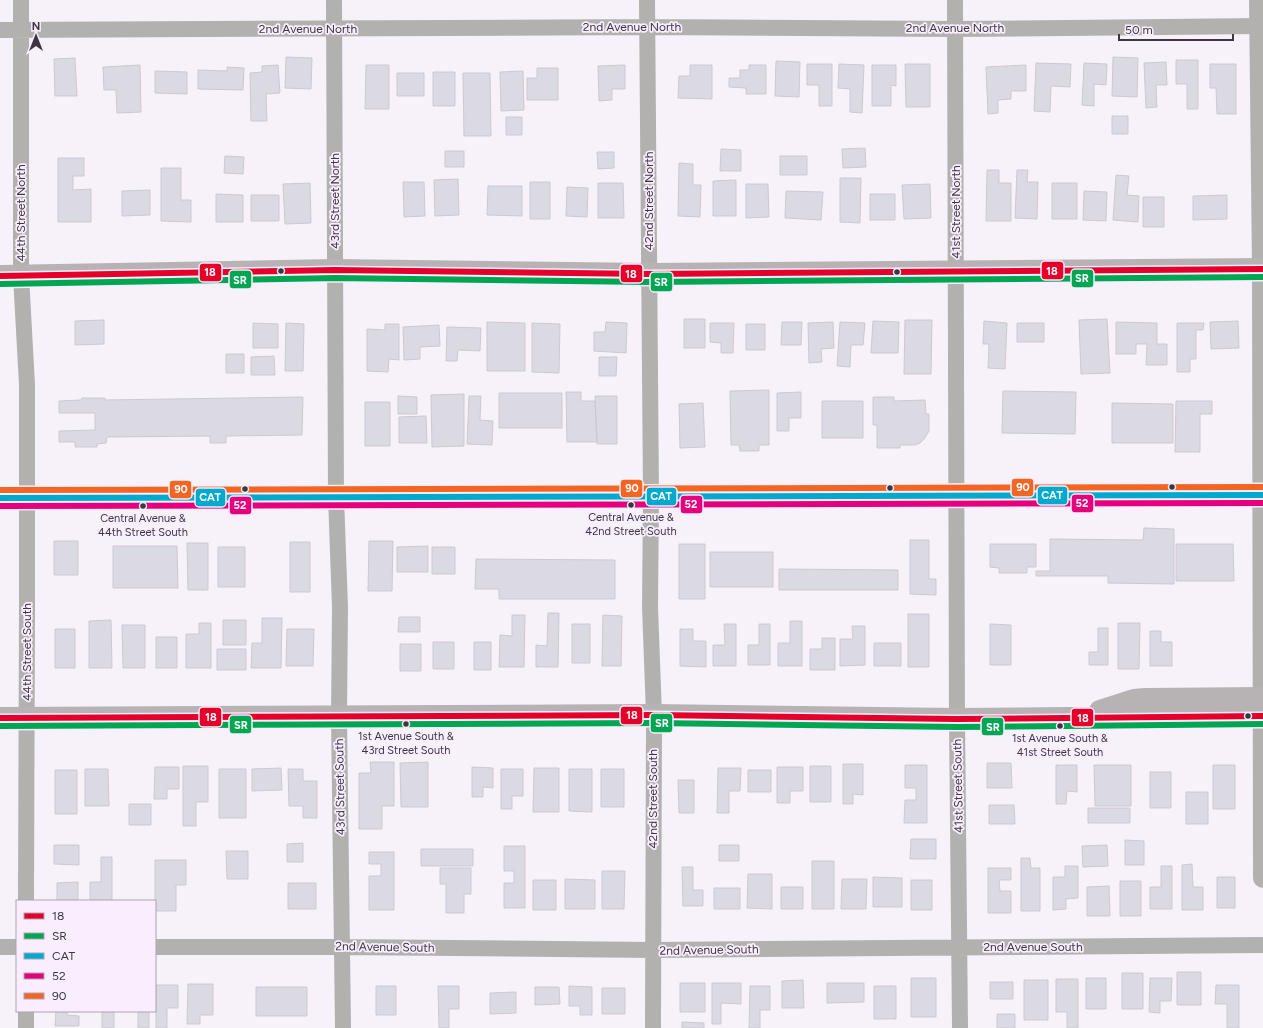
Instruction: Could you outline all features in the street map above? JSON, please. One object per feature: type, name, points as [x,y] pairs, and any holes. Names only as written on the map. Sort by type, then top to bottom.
[{"type":"main road","points":[[0,276],[335,270],[650,274],[1262,269]]},
{"type":"main road","points":[[0,498],[1262,495]]},
{"type":"main road","points":[[0,718],[654,715],[957,719],[1082,718],[1263,710]]},
{"type":"street","name":"44th Street North","points":[[21,0],[21,276],[27,385],[26,498]]},
{"type":"street","name":"43rd Street North","points":[[334,0],[336,497]]},
{"type":"street","name":"42nd Street North","points":[[648,0],[651,497]]},
{"type":"street","name":"41st Street North","points":[[955,0],[957,496]]},
{"type":"street","points":[[1259,0],[1261,26],[1263,878]]},
{"type":"street","name":"2nd Avenue North","points":[[0,30],[647,27],[955,29],[1261,26]]},
{"type":"street","name":"41st Street South","points":[[957,496],[957,719],[960,1028]]},
{"type":"street","name":"43rd Street South","points":[[336,497],[340,607],[339,717],[343,1028]]},
{"type":"street","name":"42nd Street South","points":[[651,497],[650,607],[654,715],[653,1028]]},
{"type":"street","name":"44th Street South","points":[[26,498],[26,900]]},
{"type":"street","name":"2nd Avenue South","points":[[156,947],[653,950],[1263,945]]},
{"type":"street","points":[[0,947],[16,947]]},
{"type":"street","points":[[26,1012],[26,1028]]},
{"type":"building","points":[[286,57],[312,58],[311,89],[285,88]]},
{"type":"building","points":[[1113,57],[1138,58],[1137,97],[1112,96]]},
{"type":"building","points":[[75,58],[77,96],[55,96],[54,59]]},
{"type":"building","points":[[1176,60],[1198,60],[1198,109],[1187,109],[1187,84],[1176,84]]},
{"type":"building","points":[[776,61],[800,62],[799,97],[775,96]]},
{"type":"building","points":[[1166,62],[1167,85],[1156,85],[1157,107],[1146,108],[1144,63]]},
{"type":"building","points":[[1036,63],[1071,64],[1070,87],[1051,86],[1050,112],[1034,111]]},
{"type":"building","points":[[1084,63],[1107,64],[1106,85],[1094,84],[1094,106],[1082,105]]},
{"type":"building","points":[[807,64],[832,64],[832,106],[819,106],[819,85],[807,85]]},
{"type":"building","points":[[839,64],[864,65],[862,113],[850,112],[850,89],[838,88]]},
{"type":"building","points":[[905,64],[930,64],[930,107],[906,107]]},
{"type":"building","points":[[1210,64],[1236,64],[1236,114],[1217,114],[1216,88],[1210,88]]},
{"type":"building","points":[[140,65],[141,112],[117,113],[116,90],[104,90],[103,67]]},
{"type":"building","points":[[278,65],[280,93],[266,94],[267,121],[251,121],[250,73],[262,72],[262,66]]},
{"type":"building","points":[[366,65],[389,65],[389,109],[365,109]]},
{"type":"building","points":[[625,65],[625,89],[612,89],[612,100],[599,101],[598,66]]},
{"type":"building","points":[[690,65],[712,65],[712,99],[678,98],[679,76],[690,76]]},
{"type":"building","points":[[749,65],[766,65],[766,94],[746,94],[746,88],[729,87],[729,78],[740,78],[740,70],[749,70]]},
{"type":"building","points":[[872,65],[896,65],[896,86],[891,85],[891,106],[872,106]]},
{"type":"building","points":[[1026,65],[1026,91],[1011,91],[1011,99],[998,100],[998,113],[988,114],[986,67]]},
{"type":"building","points":[[227,67],[244,68],[243,90],[198,89],[198,70],[227,71]]},
{"type":"building","points":[[537,68],[558,68],[558,100],[527,100],[527,78],[537,78]]},
{"type":"building","points":[[155,71],[187,72],[187,94],[155,93]]},
{"type":"building","points":[[523,71],[524,110],[501,111],[500,72]]},
{"type":"building","points":[[433,72],[455,72],[455,106],[433,106]]},
{"type":"building","points":[[397,73],[424,73],[424,96],[397,96]]},
{"type":"building","points":[[463,73],[490,73],[491,136],[464,136]]},
{"type":"building","points":[[1112,116],[1128,116],[1128,134],[1112,134]]},
{"type":"building","points":[[506,117],[522,117],[522,135],[506,135]]},
{"type":"building","points":[[865,148],[866,167],[843,168],[842,149]]},
{"type":"building","points":[[721,149],[741,150],[741,171],[720,171]]},
{"type":"building","points":[[445,151],[464,151],[464,167],[445,167]]},
{"type":"building","points":[[597,152],[614,152],[614,168],[598,169]]},
{"type":"building","points":[[225,156],[244,157],[243,174],[224,173]]},
{"type":"building","points":[[780,156],[807,156],[807,175],[780,175]]},
{"type":"building","points":[[58,158],[84,158],[84,176],[73,176],[73,190],[91,189],[91,222],[58,222]]},
{"type":"building","points":[[679,163],[693,164],[693,185],[701,185],[700,217],[678,216]]},
{"type":"building","points":[[161,168],[181,168],[181,200],[191,200],[191,222],[161,221]]},
{"type":"building","points":[[987,170],[999,170],[999,183],[1011,183],[1011,221],[986,221]]},
{"type":"building","points":[[1017,170],[1028,170],[1027,182],[1038,182],[1037,219],[1015,218]]},
{"type":"building","points":[[1116,175],[1129,176],[1127,195],[1139,196],[1138,222],[1113,220]]},
{"type":"building","points":[[840,178],[861,178],[860,223],[840,222]]},
{"type":"building","points":[[458,179],[459,215],[435,216],[434,180]]},
{"type":"building","points":[[736,180],[736,216],[713,216],[713,181]]},
{"type":"building","points":[[403,182],[424,182],[425,216],[404,217]]},
{"type":"building","points":[[530,182],[550,182],[550,219],[530,219]]},
{"type":"building","points":[[310,183],[311,223],[285,224],[283,184]]},
{"type":"building","points":[[598,183],[623,183],[624,218],[598,218]]},
{"type":"building","points":[[1052,183],[1077,183],[1077,219],[1052,219]]},
{"type":"building","points":[[746,184],[768,184],[769,217],[746,218]]},
{"type":"building","points":[[930,184],[931,218],[904,219],[902,185]]},
{"type":"building","points":[[488,186],[522,186],[522,216],[487,215]]},
{"type":"building","points":[[567,187],[588,188],[587,217],[566,216]]},
{"type":"building","points":[[150,190],[150,215],[122,216],[122,191]]},
{"type":"building","points":[[786,191],[823,192],[821,220],[785,218]]},
{"type":"building","points":[[1084,191],[1107,192],[1106,221],[1083,220]]},
{"type":"building","points":[[216,194],[243,195],[243,222],[216,222]]},
{"type":"building","points":[[870,194],[895,194],[895,220],[870,220]]},
{"type":"building","points":[[251,195],[279,195],[279,221],[251,221]]},
{"type":"building","points":[[1227,195],[1227,219],[1193,220],[1193,196]]},
{"type":"building","points":[[1143,197],[1164,197],[1164,227],[1143,227]]},
{"type":"building","points":[[684,319],[705,319],[705,348],[684,348]]},
{"type":"building","points":[[1107,319],[1110,373],[1081,374],[1079,320]]},
{"type":"building","points":[[104,320],[104,344],[75,345],[75,321]]},
{"type":"building","points":[[905,320],[932,320],[931,374],[904,374]]},
{"type":"building","points":[[873,321],[899,322],[898,353],[871,353]]},
{"type":"building","points":[[984,321],[1007,323],[1005,369],[988,368],[989,344],[983,344]]},
{"type":"building","points":[[1238,321],[1239,348],[1211,349],[1210,322]]},
{"type":"building","points":[[487,322],[525,323],[525,371],[487,371]]},
{"type":"building","points":[[606,322],[627,323],[626,353],[594,351],[594,332],[605,332]]},
{"type":"building","points":[[782,322],[802,322],[801,345],[781,345]]},
{"type":"building","points":[[833,322],[834,348],[821,349],[822,362],[809,363],[808,323]]},
{"type":"building","points":[[840,322],[865,323],[863,345],[851,345],[850,367],[837,366]]},
{"type":"building","points":[[1116,322],[1157,323],[1157,344],[1167,344],[1167,365],[1146,365],[1147,344],[1136,344],[1136,354],[1116,354]]},
{"type":"building","points":[[253,323],[278,324],[278,348],[253,348]]},
{"type":"building","points":[[286,323],[304,324],[303,371],[285,371]]},
{"type":"building","points":[[532,323],[560,324],[559,373],[532,372]]},
{"type":"building","points":[[710,323],[734,323],[733,353],[721,353],[721,343],[710,342]]},
{"type":"building","points":[[1017,323],[1044,323],[1044,342],[1017,342]]},
{"type":"building","points":[[1177,323],[1204,323],[1203,330],[1196,330],[1196,359],[1190,359],[1190,372],[1177,372]]},
{"type":"building","points":[[385,324],[399,324],[399,360],[389,359],[388,372],[367,371],[367,329],[385,330]]},
{"type":"building","points":[[746,324],[765,324],[765,350],[746,350]]},
{"type":"building","points":[[439,325],[440,346],[420,347],[420,359],[404,360],[403,327]]},
{"type":"building","points":[[447,327],[481,328],[480,351],[458,350],[457,361],[446,361]]},
{"type":"building","points":[[226,354],[244,354],[244,373],[226,373]]},
{"type":"building","points":[[274,356],[275,375],[251,375],[251,357]]},
{"type":"building","points":[[599,357],[617,357],[616,376],[599,376]]},
{"type":"building","points":[[769,390],[769,445],[759,445],[759,451],[740,451],[739,445],[731,445],[730,391]]},
{"type":"building","points":[[1003,391],[1076,392],[1075,434],[1002,433]]},
{"type":"building","points":[[566,392],[581,392],[581,401],[595,401],[597,442],[567,442]]},
{"type":"building","points":[[801,392],[801,418],[789,418],[789,431],[777,431],[777,393]]},
{"type":"building","points":[[499,393],[562,393],[562,428],[499,428]]},
{"type":"building","points":[[464,394],[464,446],[432,447],[431,395]]},
{"type":"building","points":[[398,396],[417,397],[417,414],[398,414]]},
{"type":"building","points":[[469,396],[481,396],[480,420],[493,421],[492,445],[467,444]]},
{"type":"building","points":[[595,396],[617,396],[617,444],[597,444]]},
{"type":"building","points":[[303,397],[302,435],[226,436],[226,443],[210,443],[210,436],[107,437],[106,443],[97,444],[97,447],[75,447],[75,442],[59,442],[59,431],[95,430],[95,413],[59,413],[59,401],[81,400],[82,398],[105,398],[105,400]]},
{"type":"building","points":[[873,397],[894,397],[894,401],[925,400],[926,414],[929,414],[929,431],[924,439],[915,445],[900,445],[900,448],[877,448],[877,425],[873,425]]},
{"type":"building","points":[[822,401],[863,401],[863,438],[822,438]]},
{"type":"building","points":[[1176,401],[1212,401],[1212,414],[1200,414],[1200,452],[1175,452]]},
{"type":"building","points":[[365,402],[390,402],[390,446],[365,446]]},
{"type":"building","points":[[703,403],[705,447],[680,448],[679,404]]},
{"type":"building","points":[[1112,403],[1173,404],[1173,443],[1112,443]]},
{"type":"building","points":[[426,416],[427,443],[399,443],[399,417]]},
{"type":"building","points":[[1144,528],[1174,529],[1174,584],[1108,583],[1108,576],[1036,576],[1036,571],[1050,571],[1050,539],[1143,540]]},
{"type":"building","points":[[910,540],[929,540],[929,579],[936,579],[936,595],[910,594]]},
{"type":"building","points":[[54,541],[78,541],[78,575],[54,575]]},
{"type":"building","points":[[369,541],[393,541],[392,591],[368,591]]},
{"type":"building","points":[[290,542],[310,542],[310,592],[290,592]]},
{"type":"building","points":[[187,543],[208,543],[208,590],[188,590]]},
{"type":"building","points":[[679,544],[705,544],[705,599],[679,599]]},
{"type":"building","points":[[990,544],[1036,544],[1036,567],[1027,567],[1027,573],[999,573],[999,568],[990,567]]},
{"type":"building","points":[[1176,544],[1233,544],[1234,581],[1176,581]]},
{"type":"building","points":[[113,546],[177,546],[178,588],[113,588]]},
{"type":"building","points":[[428,546],[428,572],[397,572],[397,547]]},
{"type":"building","points":[[218,547],[245,547],[245,587],[218,587]]},
{"type":"building","points":[[432,547],[455,547],[455,574],[432,574]]},
{"type":"building","points":[[710,552],[773,552],[773,587],[710,587]]},
{"type":"building","points":[[476,559],[615,560],[615,599],[499,599],[499,589],[475,589]]},
{"type":"building","points":[[779,569],[898,570],[898,590],[779,590]]},
{"type":"building","points":[[548,613],[559,613],[558,667],[536,667],[536,645],[547,646]]},
{"type":"building","points":[[908,614],[929,614],[929,667],[908,667]]},
{"type":"building","points":[[512,615],[525,615],[524,667],[499,667],[500,635],[512,636]]},
{"type":"building","points":[[603,615],[622,616],[621,666],[602,666]]},
{"type":"building","points":[[399,617],[420,617],[420,632],[398,632]]},
{"type":"building","points":[[262,618],[282,618],[281,668],[251,668],[252,643],[262,643]]},
{"type":"building","points":[[111,620],[112,668],[89,668],[89,621]]},
{"type":"building","points":[[223,620],[246,620],[246,645],[223,645]]},
{"type":"building","points":[[790,621],[802,621],[802,666],[778,666],[778,643],[790,643]]},
{"type":"building","points":[[199,623],[211,623],[211,668],[186,668],[186,634],[199,634]]},
{"type":"building","points":[[1118,623],[1140,623],[1139,669],[1118,669]]},
{"type":"building","points":[[572,624],[590,624],[590,663],[572,663]]},
{"type":"building","points":[[724,624],[736,624],[736,666],[713,666],[713,645],[725,645]]},
{"type":"building","points":[[759,624],[770,624],[770,665],[748,665],[748,645],[759,645]]},
{"type":"building","points":[[990,624],[1011,625],[1011,665],[990,665]]},
{"type":"building","points":[[122,625],[145,625],[145,668],[123,668]]},
{"type":"building","points":[[852,626],[865,626],[865,665],[840,666],[840,639],[853,639]]},
{"type":"building","points":[[1098,628],[1108,628],[1108,665],[1089,665],[1089,652],[1098,652]]},
{"type":"building","points":[[55,629],[75,629],[75,668],[55,668]]},
{"type":"building","points":[[287,629],[314,629],[313,666],[286,666]]},
{"type":"building","points":[[680,629],[693,629],[693,641],[706,641],[706,667],[680,666]]},
{"type":"building","points":[[1150,631],[1161,631],[1161,642],[1172,642],[1172,666],[1150,666]]},
{"type":"building","points":[[156,637],[177,637],[177,668],[156,668]]},
{"type":"building","points":[[822,638],[835,638],[835,670],[810,670],[810,649],[822,649]]},
{"type":"building","points":[[433,642],[454,642],[454,669],[433,669]]},
{"type":"building","points":[[474,642],[491,642],[491,670],[474,670]]},
{"type":"building","points":[[874,643],[901,643],[901,666],[874,666]]},
{"type":"building","points":[[400,644],[421,644],[421,671],[400,671]]},
{"type":"building","points":[[217,649],[246,649],[246,670],[217,670]]},
{"type":"building","points":[[370,762],[394,762],[394,806],[382,806],[382,829],[359,829],[359,773],[371,773]]},
{"type":"building","points":[[428,762],[428,807],[401,807],[400,763]]},
{"type":"building","points":[[987,763],[1011,763],[1012,788],[987,788]]},
{"type":"building","points":[[843,764],[863,764],[863,795],[853,794],[853,804],[843,804]]},
{"type":"building","points":[[905,765],[927,765],[927,823],[904,823],[905,800],[916,800],[916,788],[905,788]]},
{"type":"building","points":[[1056,765],[1077,765],[1077,792],[1067,791],[1066,804],[1056,804]]},
{"type":"building","points":[[1094,765],[1131,765],[1131,806],[1095,806]]},
{"type":"building","points":[[1213,765],[1235,765],[1235,809],[1213,809]]},
{"type":"building","points":[[183,766],[208,766],[208,802],[196,802],[196,826],[183,826]]},
{"type":"building","points":[[810,766],[831,766],[831,802],[810,802]]},
{"type":"building","points":[[155,767],[179,767],[179,789],[167,789],[167,799],[154,799]]},
{"type":"building","points":[[472,767],[493,768],[493,788],[483,787],[483,797],[472,797]]},
{"type":"building","points":[[777,767],[803,767],[803,791],[790,791],[790,803],[777,803]]},
{"type":"building","points":[[281,768],[282,790],[252,791],[252,769]]},
{"type":"building","points":[[534,768],[559,768],[559,812],[533,812]]},
{"type":"building","points":[[718,768],[741,768],[740,791],[729,791],[729,813],[717,813]]},
{"type":"building","points":[[85,769],[108,769],[109,806],[85,806]]},
{"type":"building","points":[[219,769],[246,769],[246,818],[219,818]]},
{"type":"building","points":[[288,769],[303,769],[303,781],[317,781],[317,818],[303,818],[303,806],[289,806]]},
{"type":"building","points":[[501,769],[523,769],[523,796],[512,796],[512,809],[501,809]]},
{"type":"building","points":[[569,769],[592,769],[592,812],[569,811]]},
{"type":"building","points":[[601,769],[624,769],[624,807],[601,807]]},
{"type":"building","points":[[55,770],[77,770],[77,814],[55,814]]},
{"type":"building","points":[[748,770],[771,770],[771,792],[748,792]]},
{"type":"building","points":[[1150,772],[1171,772],[1171,808],[1150,808]]},
{"type":"building","points":[[678,780],[694,780],[694,813],[679,813]]},
{"type":"building","points":[[1186,792],[1208,792],[1208,824],[1186,824]]},
{"type":"building","points":[[129,804],[151,804],[151,825],[129,825]]},
{"type":"building","points":[[989,805],[1014,805],[1015,824],[989,824]]},
{"type":"building","points":[[1088,808],[1130,808],[1130,823],[1088,823]]},
{"type":"building","points":[[911,839],[936,839],[936,859],[910,859]]},
{"type":"building","points":[[1125,840],[1144,841],[1144,865],[1125,865]]},
{"type":"building","points":[[303,843],[303,862],[287,862],[287,844]]},
{"type":"building","points":[[54,845],[79,845],[79,865],[54,864]]},
{"type":"building","points":[[719,845],[739,845],[739,861],[719,861]]},
{"type":"building","points":[[1107,845],[1108,866],[1083,867],[1082,846]]},
{"type":"building","points":[[504,846],[525,846],[525,908],[504,908],[504,883],[514,883],[514,871],[504,871]]},
{"type":"building","points":[[421,849],[473,849],[473,866],[421,866]]},
{"type":"building","points":[[226,851],[248,851],[248,879],[227,879]]},
{"type":"building","points":[[369,852],[394,852],[394,910],[369,910],[369,876],[381,876],[381,864],[369,864]]},
{"type":"building","points":[[101,857],[112,857],[112,900],[90,900],[90,882],[101,882]]},
{"type":"building","points":[[1021,858],[1030,858],[1031,868],[1040,868],[1040,911],[1021,911]]},
{"type":"building","points":[[155,860],[186,860],[186,885],[176,885],[176,911],[156,911]]},
{"type":"building","points":[[812,861],[834,861],[834,909],[812,909]]},
{"type":"building","points":[[1192,864],[1193,887],[1203,887],[1203,910],[1182,910],[1182,865]]},
{"type":"building","points":[[1065,866],[1078,866],[1078,898],[1066,899],[1066,909],[1053,910],[1053,877],[1065,877]]},
{"type":"building","points":[[1161,866],[1172,866],[1172,909],[1150,909],[1150,887],[1161,887]]},
{"type":"building","points":[[682,867],[693,867],[693,890],[703,890],[703,906],[683,906]]},
{"type":"building","points":[[440,868],[471,868],[471,894],[464,894],[464,913],[446,913],[446,884],[440,884]]},
{"type":"building","points":[[988,868],[1011,868],[1011,880],[999,880],[1000,891],[1011,891],[1011,913],[988,913]]},
{"type":"building","points":[[602,871],[625,871],[624,909],[602,909]]},
{"type":"building","points":[[748,874],[772,874],[772,909],[747,908]]},
{"type":"building","points":[[873,877],[902,878],[902,907],[873,907]]},
{"type":"building","points":[[1217,877],[1235,877],[1235,908],[1217,908]]},
{"type":"building","points":[[565,879],[595,880],[595,909],[565,909]]},
{"type":"building","points":[[842,879],[867,879],[866,909],[841,909]]},
{"type":"building","points":[[533,880],[556,880],[556,910],[533,910]]},
{"type":"building","points":[[911,880],[932,880],[932,910],[911,910]]},
{"type":"building","points":[[1120,881],[1141,881],[1141,916],[1120,916]]},
{"type":"building","points":[[78,882],[78,900],[57,900],[57,883]]},
{"type":"building","points":[[288,883],[316,883],[316,909],[288,909]]},
{"type":"building","points":[[1109,886],[1110,916],[1087,916],[1087,887]]},
{"type":"building","points":[[781,887],[803,887],[803,909],[781,909]]},
{"type":"building","points":[[714,888],[740,888],[740,909],[714,909]]},
{"type":"building","points":[[1177,972],[1201,972],[1201,1005],[1177,1005]]},
{"type":"building","points":[[1122,973],[1143,973],[1143,1009],[1122,1009]]},
{"type":"building","points":[[911,978],[936,978],[936,1017],[911,1017]]},
{"type":"building","points":[[1086,978],[1106,978],[1106,1009],[1086,1009]]},
{"type":"building","points":[[1150,978],[1172,978],[1171,1001],[1160,1001],[1160,1013],[1149,1012]]},
{"type":"building","points":[[1056,979],[1078,979],[1078,1028],[1067,1028],[1067,1012],[1056,1012]]},
{"type":"building","points":[[803,980],[804,1008],[782,1008],[782,981]]},
{"type":"building","points":[[1024,980],[1048,980],[1048,1020],[1024,1020]]},
{"type":"building","points":[[990,982],[1013,982],[1013,999],[990,999]]},
{"type":"building","points":[[680,983],[705,983],[705,1012],[680,1012]]},
{"type":"building","points":[[712,983],[741,983],[741,1004],[721,1003],[721,1024],[712,1024]]},
{"type":"building","points":[[827,983],[864,983],[864,1002],[827,1003]]},
{"type":"building","points":[[188,984],[213,984],[213,1015],[200,1015],[200,1024],[187,1024]]},
{"type":"building","points":[[156,985],[178,985],[178,1008],[167,1008],[167,1028],[156,1028]]},
{"type":"building","points":[[1216,985],[1239,985],[1239,1028],[1227,1028],[1227,1004],[1215,1004]]},
{"type":"building","points":[[376,986],[396,986],[396,1015],[376,1015]]},
{"type":"building","points":[[438,986],[459,986],[459,1009],[449,1009],[449,1028],[439,1028]]},
{"type":"building","points":[[569,986],[592,987],[592,1015],[580,1015],[580,1006],[569,1006]]},
{"type":"building","points":[[750,986],[770,986],[770,1010],[760,1010],[760,1028],[749,1028]]},
{"type":"building","points":[[874,986],[896,986],[896,1019],[874,1019]]},
{"type":"building","points":[[256,987],[307,987],[307,1016],[256,1016]]},
{"type":"building","points":[[535,987],[559,987],[560,1004],[535,1005]]},
{"type":"building","points":[[602,988],[625,988],[625,1014],[602,1014]]},
{"type":"building","points":[[516,992],[516,1013],[490,1014],[490,993]]},
{"type":"building","points":[[56,1012],[67,1012],[67,1015],[79,1016],[79,1026],[55,1026]]},
{"type":"building","points":[[102,1012],[114,1012],[114,1028],[102,1028]]},
{"type":"building","points":[[138,1012],[149,1012],[149,1028],[138,1028]]},
{"type":"building","points":[[997,1014],[1015,1014],[1015,1028],[997,1028]]},
{"type":"building","points":[[682,1022],[704,1023],[704,1028],[682,1028]]},
{"type":"transit line","name":"18","points":[[0,276],[335,270],[650,274],[1263,269]]},
{"type":"transit line","name":"SR","points":[[0,284],[335,278],[650,282],[1263,277]]},
{"type":"transit line","name":"90","points":[[0,490],[1263,487]]},
{"type":"transit line","name":"CAT","points":[[0,498],[1263,495]]},
{"type":"transit line","name":"52","points":[[0,506],[1263,503]]},
{"type":"transit line","name":"18","points":[[0,718],[654,715],[957,719],[1263,716]]},
{"type":"transit line","name":"SR","points":[[0,726],[654,723],[957,727],[1263,724]]},
{"type":"place","name":"Central Avenue & 42nd Street South","points":[[631,505]]},
{"type":"place","name":"Central Avenue & 44th Street South","points":[[143,506]]},
{"type":"place","name":"1st Avenue South & 43rd Street South","points":[[406,724]]},
{"type":"place","name":"1st Avenue South & 41st Street South","points":[[1060,726]]}]
